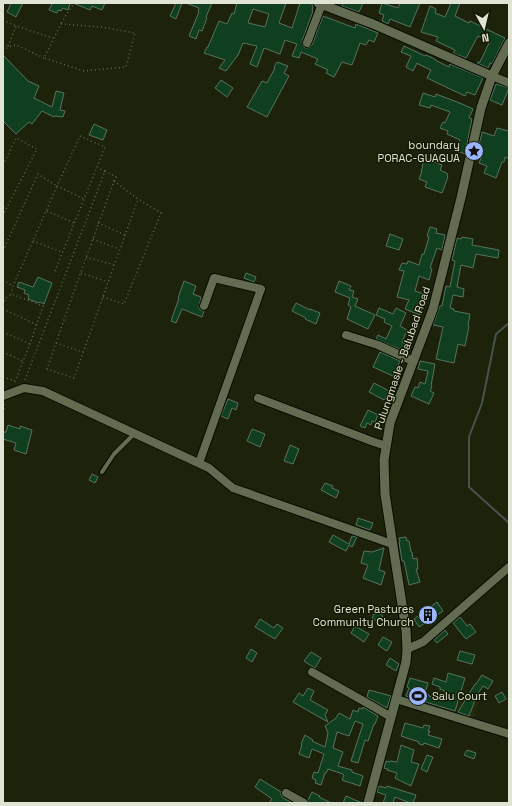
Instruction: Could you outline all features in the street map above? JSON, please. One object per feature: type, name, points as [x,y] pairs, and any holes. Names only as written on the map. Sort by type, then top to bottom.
[{"type":"street","points":[[307,43],[320,4],[373,24],[509,83]]},
{"type":"street","name":"Pulungmasle - Balubad Road","points":[[368,803],[406,662],[408,648],[385,494],[384,460],[390,423],[433,309],[461,198],[481,108],[492,76],[509,43]]},
{"type":"street","points":[[199,463],[261,289],[214,278],[204,306]]},
{"type":"street","points":[[346,335],[378,345],[414,361]]},
{"type":"street","points":[[3,396],[24,388],[43,391],[209,468],[233,488],[392,544]]},
{"type":"street","points":[[258,398],[386,446]]},
{"type":"street","points":[[408,648],[423,642],[509,567]]},
{"type":"street","points":[[312,672],[391,717]]},
{"type":"street","points":[[396,699],[509,734]]},
{"type":"street","points":[[286,793],[304,803]]},
{"type":"lane","points":[[102,472],[114,454],[135,433]]},
{"type":"path","points":[[44,58],[53,38],[74,3]]},
{"type":"path","points":[[3,20],[16,26],[53,38]]},
{"type":"path","points":[[3,51],[8,47],[16,45],[44,58],[84,71],[126,68],[135,33],[101,27],[61,24]]},
{"type":"path","points":[[8,47],[16,26]]},
{"type":"path","points":[[3,43],[8,47]]},
{"type":"path","points":[[3,305],[5,298],[10,294],[80,136],[105,147],[55,271]]},
{"type":"path","points":[[3,165],[16,138],[37,149],[3,215]]},
{"type":"path","points":[[97,168],[116,177],[98,223],[47,368],[74,378],[138,199]]},
{"type":"path","points":[[24,388],[24,384],[105,171]]},
{"type":"path","points":[[3,251],[38,174],[57,186],[84,199]]},
{"type":"path","points":[[103,296],[124,304],[161,213],[138,199],[114,181]]},
{"type":"path","points":[[46,210],[74,223]]},
{"type":"path","points":[[98,223],[125,235]]},
{"type":"path","points":[[93,239],[120,250]]},
{"type":"path","points":[[33,241],[62,252]]},
{"type":"path","points":[[86,257],[114,265]]},
{"type":"path","points":[[80,273],[108,282]]},
{"type":"path","points":[[3,280],[13,286]]},
{"type":"path","points":[[3,377],[15,381],[43,306],[10,294]]},
{"type":"path","points":[[3,309],[37,325]]},
{"type":"path","points":[[3,332],[30,344]]},
{"type":"path","points":[[56,343],[83,352]]},
{"type":"path","points":[[3,352],[23,361]]},
{"type":"shaded area","points":[[441,681],[482,695],[473,720],[427,704],[432,691],[437,692]]},
{"type":"building","points":[[11,3],[23,3],[16,17],[7,12]]},
{"type":"building","points":[[51,3],[70,3],[68,10],[63,8],[61,11],[58,10],[57,13],[49,10],[52,4]]},
{"type":"building","points":[[73,3],[105,3],[102,10],[92,6],[90,10]]},
{"type":"building","points":[[176,3],[182,3],[176,19],[170,16]]},
{"type":"building","points":[[186,3],[212,3],[202,31],[199,30],[196,39],[189,36],[199,12],[199,8]]},
{"type":"building","points":[[237,3],[286,3],[279,23],[292,28],[300,3],[312,4],[313,11],[302,41],[305,48],[312,45],[323,16],[355,28],[356,24],[378,33],[374,42],[369,40],[366,45],[360,43],[352,65],[342,62],[334,77],[326,73],[328,70],[315,64],[318,59],[301,52],[299,58],[292,56],[297,44],[285,40],[280,54],[264,48],[257,67],[250,64],[257,46],[243,43],[238,55],[226,71],[219,68],[225,60],[204,53],[219,21],[227,24],[232,13],[234,14]],"holes":[[[253,9],[269,14],[265,27],[248,23]]]},
{"type":"building","points":[[343,3],[363,3],[359,12],[342,6]]},
{"type":"building","points":[[382,3],[398,8],[400,3],[420,3],[410,27],[390,19],[388,24],[382,21],[384,15],[379,13]]},
{"type":"building","points":[[451,3],[460,3],[455,16],[469,23],[470,21],[505,38],[492,64],[490,63],[488,68],[477,63],[480,62],[490,41],[478,36],[466,58],[453,53],[455,50],[436,41],[438,37],[421,32],[430,6],[436,9],[435,13],[445,17]]},
{"type":"building","points":[[404,46],[435,59],[449,67],[450,64],[483,78],[475,95],[467,92],[465,96],[427,78],[431,70],[417,63],[413,71],[406,67],[411,56],[401,52]]},
{"type":"building","points":[[3,55],[28,81],[39,86],[34,98],[52,107],[56,91],[64,93],[60,110],[65,111],[63,117],[54,117],[42,111],[32,124],[29,122],[16,134],[3,121]]},
{"type":"building","points":[[277,62],[288,66],[284,73],[289,76],[267,117],[247,107],[262,81],[267,83]]},
{"type":"building","points":[[221,80],[233,88],[227,97],[215,88]]},
{"type":"building","points":[[496,84],[509,88],[502,105],[490,100]]},
{"type":"building","points":[[423,93],[435,97],[436,94],[473,109],[469,118],[472,119],[465,154],[455,150],[460,140],[447,134],[448,131],[440,128],[443,122],[445,123],[450,112],[431,105],[430,108],[419,105]]},
{"type":"building","points":[[94,124],[107,130],[103,140],[89,135]]},
{"type":"building","points":[[497,128],[509,131],[509,159],[505,157],[496,178],[484,173],[487,166],[479,163],[484,150],[478,149],[482,132],[494,136]]},
{"type":"building","points":[[425,158],[442,165],[440,170],[448,174],[442,193],[425,187],[427,182],[419,179]]},
{"type":"building","points":[[430,227],[437,229],[436,233],[445,235],[442,250],[437,248],[430,268],[432,269],[429,280],[419,276],[415,291],[427,295],[420,315],[405,309],[409,300],[397,297],[404,271],[399,270],[402,263],[407,264],[408,261],[419,265],[429,237],[427,236]]},
{"type":"building","points":[[390,234],[403,239],[399,250],[386,246]]},
{"type":"building","points":[[462,237],[473,239],[472,245],[499,250],[498,258],[476,254],[473,268],[461,265],[457,287],[464,289],[463,297],[453,295],[450,308],[454,309],[454,311],[470,314],[465,346],[458,344],[454,363],[436,359],[443,327],[433,325],[440,306],[442,306],[446,286],[450,287],[455,261],[452,260],[457,238],[461,239]]},
{"type":"building","points":[[246,273],[256,277],[254,282],[244,278]]},
{"type":"building","points":[[38,277],[52,283],[44,304],[28,299],[29,295],[24,293],[25,290],[17,287],[19,282],[33,287]]},
{"type":"building","points":[[184,281],[196,286],[193,294],[201,297],[199,307],[200,310],[204,311],[202,317],[182,309],[176,323],[171,321]]},
{"type":"building","points":[[339,281],[351,286],[349,290],[354,291],[352,297],[358,299],[355,306],[375,315],[368,329],[347,319],[351,307],[348,305],[350,298],[335,292]]},
{"type":"building","points":[[296,303],[320,313],[316,324],[292,311]]},
{"type":"building","points":[[379,308],[393,314],[396,308],[406,313],[400,326],[407,330],[402,342],[407,345],[404,351],[376,339],[378,335],[386,339],[392,326],[384,322],[385,319],[376,315]]},
{"type":"building","points":[[380,352],[400,361],[393,376],[373,367]]},
{"type":"building","points":[[420,361],[435,364],[432,387],[430,391],[434,393],[429,404],[411,396],[415,387],[418,388],[420,382],[425,384],[428,371],[418,369]]},
{"type":"building","points":[[374,383],[389,391],[384,400],[369,392]]},
{"type":"building","points":[[228,399],[238,403],[236,410],[232,408],[228,419],[221,416]]},
{"type":"building","points":[[368,410],[378,415],[375,422],[372,421],[371,425],[367,423],[365,428],[360,426]]},
{"type":"building","points":[[8,425],[20,429],[20,426],[32,430],[26,454],[14,450],[16,443],[3,439],[3,432],[6,432]]},
{"type":"building","points":[[252,429],[265,434],[260,447],[247,441]]},
{"type":"building","points":[[290,445],[299,449],[293,464],[284,461]]},
{"type":"building","points":[[92,474],[98,477],[95,483],[89,480]]},
{"type":"building","points":[[325,483],[333,486],[332,488],[339,491],[336,498],[321,490]]},
{"type":"building","points":[[358,518],[373,523],[370,530],[356,525]]},
{"type":"building","points":[[333,535],[349,544],[352,536],[357,537],[352,547],[349,545],[346,551],[329,542]]},
{"type":"building","points":[[406,537],[407,541],[409,541],[413,559],[417,558],[418,569],[416,569],[420,582],[409,585],[404,561],[402,561],[399,542],[399,538]]},
{"type":"building","points":[[384,548],[379,570],[385,572],[381,585],[363,578],[368,565],[361,563],[364,551],[372,552]]},
{"type":"building","name":"Green Pastures Community Church","points":[[437,602],[443,611],[419,627],[414,619]]},
{"type":"building","points":[[376,611],[383,616],[378,622],[372,618]]},
{"type":"building","points":[[460,617],[467,626],[470,624],[476,632],[466,639],[453,623]]},
{"type":"building","points":[[260,619],[274,628],[277,624],[283,628],[275,639],[255,627]]},
{"type":"building","points":[[355,626],[369,634],[364,642],[351,633]]},
{"type":"building","points":[[445,630],[448,634],[437,643],[434,640]]},
{"type":"building","points":[[383,637],[392,642],[387,651],[378,645]]},
{"type":"building","points":[[251,649],[257,653],[252,662],[246,658]]},
{"type":"building","points":[[460,651],[475,655],[472,664],[457,660]]},
{"type":"building","points":[[311,652],[321,658],[315,668],[304,661]]},
{"type":"building","points":[[390,658],[399,664],[396,671],[386,665]]},
{"type":"building","points":[[448,673],[465,678],[455,711],[406,696],[410,678],[428,683],[425,693],[442,701],[445,691],[432,684],[434,678],[446,682]]},
{"type":"building","points":[[482,675],[493,681],[488,689],[483,686],[477,695],[469,716],[458,712],[475,684]]},
{"type":"building","points":[[308,688],[314,691],[310,700],[328,710],[325,715],[328,722],[293,702],[299,693],[303,696]]},
{"type":"building","points":[[369,690],[391,696],[387,708],[367,697]]},
{"type":"building","points":[[502,692],[506,699],[499,703],[495,696]]},
{"type":"building","points":[[363,707],[378,716],[368,741],[365,740],[358,763],[351,761],[363,724],[355,721],[349,736],[337,732],[333,748],[343,752],[338,766],[352,770],[352,772],[363,776],[360,786],[342,780],[343,774],[328,769],[321,785],[315,783],[316,780],[312,778],[314,772],[318,773],[324,754],[312,749],[309,758],[299,754],[305,735],[313,740],[312,741],[325,747],[328,733],[325,726],[336,718],[339,713],[350,719],[353,710],[358,712],[359,708],[363,709]]},
{"type":"building","points":[[405,723],[423,728],[424,725],[430,726],[428,735],[442,739],[439,748],[424,743],[423,745],[419,744],[419,742],[401,736]]},
{"type":"building","points":[[401,745],[414,750],[411,762],[419,764],[411,786],[395,778],[397,773],[384,768],[386,761],[397,762]]},
{"type":"building","points":[[467,750],[476,753],[474,759],[464,755]]},
{"type":"building","points":[[427,755],[433,757],[427,772],[421,769]]},
{"type":"building","points":[[260,779],[281,792],[283,798],[293,803],[269,803],[272,799],[255,787]]},
{"type":"building","points":[[379,786],[386,788],[387,786],[416,795],[413,803],[395,797],[393,803],[383,803],[386,795],[377,792]]},
{"type":"building","points":[[312,792],[331,803],[309,803],[308,800]]},
{"type":"building","points":[[346,796],[362,803],[343,803]]},
{"type":"waterway","points":[[509,323],[496,334],[482,403],[469,437],[469,487],[509,523]]},
{"type":"place","name":"boundary PORAC-GUAGUA","points":[[474,151]]},
{"type":"place","name":"Green Pastures Community Church","points":[[428,615]]},
{"type":"place","name":"Salu Court","points":[[418,696]]}]
